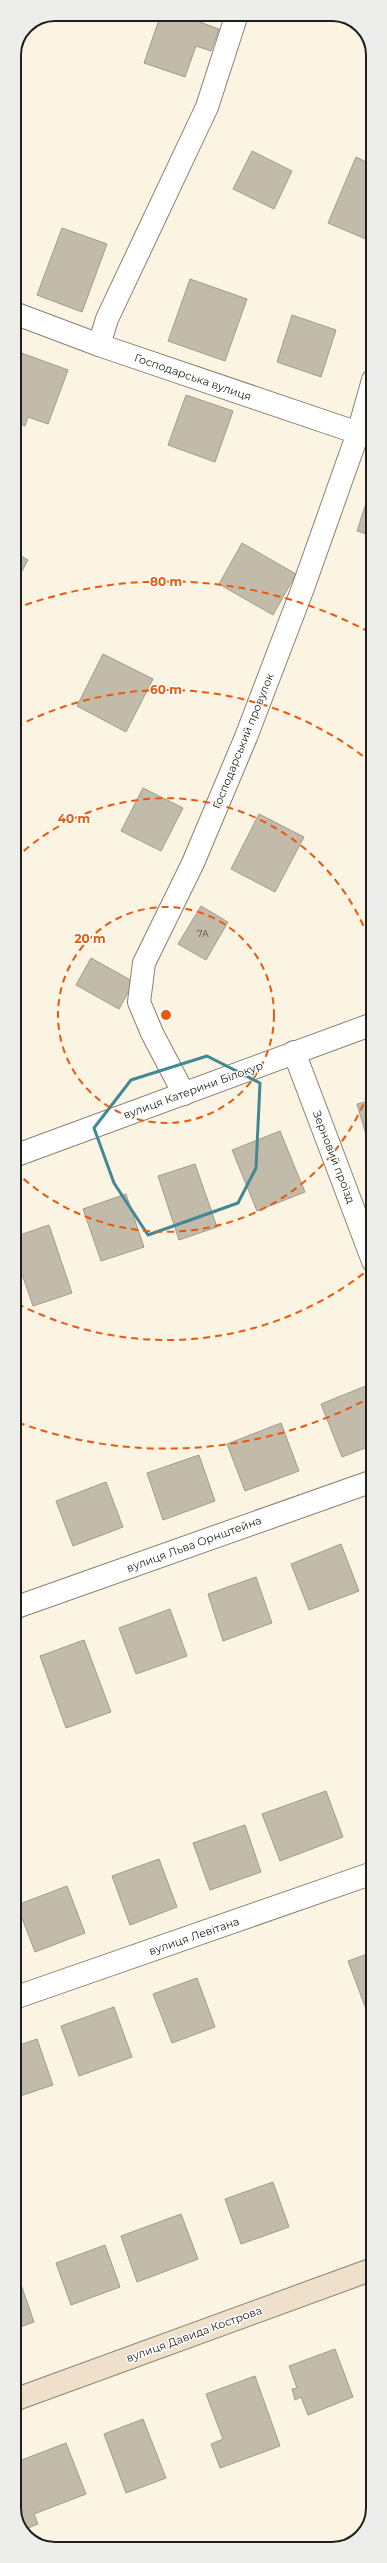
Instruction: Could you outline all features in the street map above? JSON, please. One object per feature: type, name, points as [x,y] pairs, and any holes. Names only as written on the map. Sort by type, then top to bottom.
[{"type":"street","points":[[99,345],[107,319],[207,107],[236,21]]},
{"type":"street","name":"Господарська вулиця","points":[[21,316],[99,345],[365,435]]},
{"type":"street","name":"Господарський провулок","points":[[184,1094],[152,1034],[139,1002],[144,963],[193,863],[246,737],[303,588],[365,435]]},
{"type":"street","name":"вулиця Катерини Білокур","points":[[21,1153],[366,1026]]},
{"type":"street","name":"Зерновий проїзд","points":[[294,1052],[366,1242]]},
{"type":"street","name":"вулиця Льва Орнштейна","points":[[21,1606],[366,1483]]},
{"type":"street","name":"вулиця Левітана","points":[[21,1996],[366,1876]]},
{"type":"street","name":"вулиця Давида Кострова","points":[[21,2397],[366,2272]]},
{"type":"highlighted area","points":[[207,1056],[260,1083],[256,1168],[238,1203],[148,1235],[114,1183],[94,1128],[131,1080]]},
{"type":"building","points":[[159,21],[197,21],[219,29],[211,51],[196,46],[185,77],[144,63]]},
{"type":"building","points":[[252,151],[292,171],[274,209],[233,189]]},
{"type":"building","points":[[356,157],[366,162],[366,239],[328,223]]},
{"type":"building","points":[[62,228],[107,244],[82,312],[37,295]]},
{"type":"building","points":[[190,279],[247,299],[225,361],[168,341]]},
{"type":"building","points":[[292,315],[336,330],[321,377],[277,362]]},
{"type":"building","points":[[21,353],[68,370],[48,424],[28,417],[25,426],[21,425]]},
{"type":"building","points":[[186,395],[233,411],[215,462],[168,445]]},
{"type":"building","points":[[366,503],[366,534],[357,531]]},
{"type":"building","points":[[242,543],[296,574],[273,615],[219,584]]},
{"type":"building","points":[[21,556],[28,560],[21,572]]},
{"type":"building","points":[[103,654],[153,679],[126,732],[77,706]]},
{"type":"building","points":[[143,788],[183,808],[161,851],[121,831]]},
{"type":"building","points":[[259,814],[304,837],[275,892],[231,869]]},
{"type":"building","points":[[201,906],[228,922],[206,960],[178,944]]},
{"type":"building","points":[[91,958],[134,982],[119,1009],[76,985]]},
{"type":"building","points":[[366,1102],[366,1135],[357,1104]]},
{"type":"building","points":[[280,1131],[305,1192],[257,1211],[232,1150]]},
{"type":"building","points":[[195,1164],[217,1227],[179,1240],[158,1176]]},
{"type":"building","points":[[126,1194],[144,1247],[101,1261],[83,1209]]},
{"type":"building","points":[[49,1225],[72,1293],[33,1306],[21,1271],[21,1235]]},
{"type":"building","points":[[366,1386],[366,1448],[342,1457],[321,1404]]},
{"type":"building","points":[[281,1423],[299,1471],[245,1491],[227,1444]]},
{"type":"building","points":[[199,1455],[215,1501],[163,1520],[147,1473]]},
{"type":"building","points":[[106,1482],[123,1527],[73,1546],[56,1501]]},
{"type":"building","points":[[341,1544],[359,1591],[309,1610],[291,1564]]},
{"type":"building","points":[[256,1577],[272,1623],[223,1641],[208,1594]]},
{"type":"building","points":[[170,1609],[187,1656],[136,1674],[119,1628]]},
{"type":"building","points":[[84,1640],[111,1712],[66,1728],[40,1656]]},
{"type":"building","points":[[326,1791],[343,1837],[280,1861],[262,1814]]},
{"type":"building","points":[[245,1825],[261,1872],[210,1890],[193,1843]]},
{"type":"building","points":[[159,1859],[177,1907],[130,1925],[112,1876]]},
{"type":"building","points":[[67,1886],[85,1933],[35,1952],[21,1915],[21,1903]]},
{"type":"building","points":[[366,1955],[366,2009],[348,1961]]},
{"type":"building","points":[[197,1978],[215,2027],[172,2043],[153,1994]]},
{"type":"building","points":[[114,2007],[132,2057],[79,2076],[61,2026]]},
{"type":"building","points":[[37,2039],[53,2085],[21,2096],[21,2045]]},
{"type":"building","points":[[273,2182],[289,2227],[241,2244],[225,2199]]},
{"type":"building","points":[[181,2214],[198,2259],[137,2282],[121,2236]]},
{"type":"building","points":[[105,2245],[120,2287],[71,2305],[56,2263]]},
{"type":"building","points":[[21,2285],[34,2322],[21,2327]]},
{"type":"building","points":[[335,2349],[353,2397],[308,2415],[301,2397],[295,2400],[292,2389],[297,2388],[289,2366]]},
{"type":"building","points":[[255,2376],[280,2446],[220,2468],[211,2444],[223,2439],[206,2394]]},
{"type":"building","points":[[143,2419],[166,2478],[126,2493],[104,2434]]},
{"type":"building","points":[[66,2443],[86,2494],[34,2514],[38,2524],[28,2528],[21,2512],[21,2460]]}]
